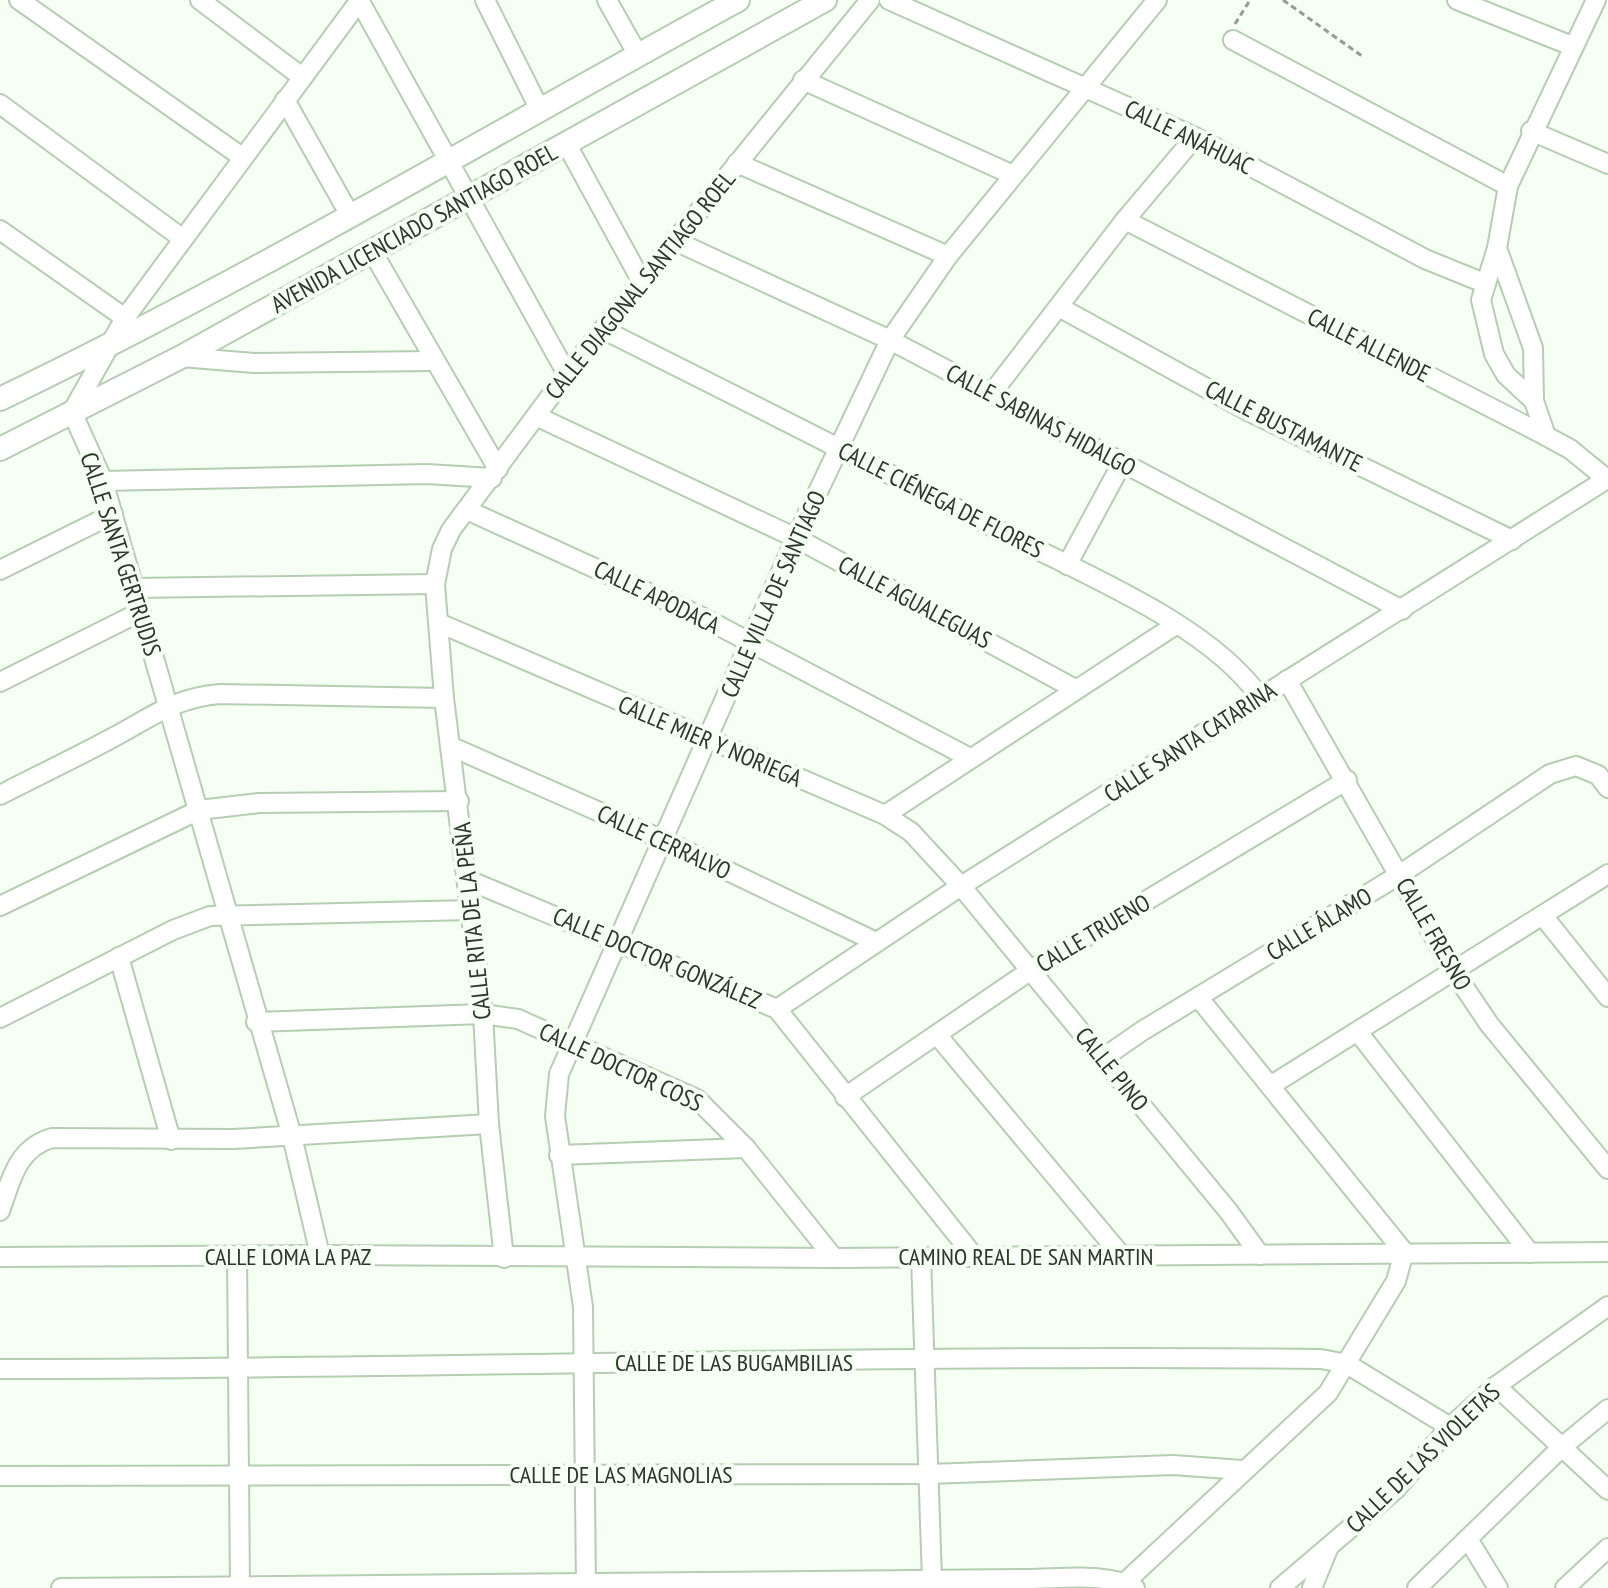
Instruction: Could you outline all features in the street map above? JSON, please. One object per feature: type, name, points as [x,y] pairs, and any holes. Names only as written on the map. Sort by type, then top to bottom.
[{"type":"street","points":[[19,0],[242,157]]},
{"type":"street","points":[[200,0],[302,77]]},
{"type":"street","points":[[72,412],[125,318],[360,0],[567,374]]},
{"type":"street","points":[[485,0],[540,110]]},
{"type":"street","points":[[607,0],[638,55]]},
{"type":"street","name":"AVENIDA LICENCIADO SANTIAGO ROEL","points":[[0,449],[181,357],[825,0]]},
{"type":"street","name":"CALLE DIAGONAL SANTIAGO ROEL","points":[[435,584],[442,549],[567,374],[870,0]]},
{"type":"street","name":"CALLE ANÁHUAC","points":[[889,0],[1195,137],[1425,259],[1484,283]]},
{"type":"street","name":"CALLE VILLA DE SANTIAGO","points":[[586,1586],[583,1307],[559,1155],[555,1094],[571,1042],[752,643],[796,538],[890,340],[948,256],[1157,0]]},
{"type":"street","points":[[1457,0],[1572,46]]},
{"type":"street","points":[[1534,401],[1506,375],[1494,354],[1482,316],[1484,283],[1497,248],[1508,186],[1531,131],[1596,0]]},
{"type":"street","name":"AVENIDA LICENCIADO SANTIAGO ROEL","points":[[0,399],[109,346],[351,217],[735,1]]},
{"type":"street","points":[[1233,40],[1508,186]]},
{"type":"street","points":[[803,80],[1013,175]]},
{"type":"street","points":[[285,100],[351,217]]},
{"type":"street","points":[[0,104],[183,239]]},
{"type":"street","points":[[1531,131],[1608,164]]},
{"type":"street","points":[[992,393],[1125,220],[1195,137]]},
{"type":"street","points":[[566,143],[642,282]]},
{"type":"street","points":[[737,163],[948,256]]},
{"type":"street","name":"CALLE ALLENDE","points":[[1125,220],[1546,436],[1570,449],[1607,480]]},
{"type":"street","points":[[0,230],[125,318]]},
{"type":"street","name":"CALLE SABINAS HIDALGO","points":[[675,241],[890,340],[1402,610]]},
{"type":"street","points":[[1497,248],[1533,348],[1534,401],[1546,436]]},
{"type":"street","points":[[103,481],[495,474],[372,251]]},
{"type":"street","name":"CALLE BUSTAMANTE","points":[[1059,307],[1248,411],[1512,540]]},
{"type":"street","name":"CALLE CIÉNEGA DE FLORES","points":[[604,330],[839,447],[1177,624],[1231,662],[1260,697]]},
{"type":"street","points":[[181,357],[254,363],[433,361]]},
{"type":"street","name":"CALLE SANTA GERTRUDIS","points":[[72,412],[103,481],[169,704],[256,1022],[292,1136],[320,1255]]},
{"type":"street","name":"CALLE AGUALEGUAS","points":[[536,416],[796,538],[1075,689]]},
{"type":"street","points":[[1067,565],[1122,463]]},
{"type":"street","name":"CALLE SANTA CATARINA","points":[[777,1009],[961,886],[1607,480]]},
{"type":"street","name":"CALLE APODACA","points":[[467,510],[628,582],[752,643],[970,758]]},
{"type":"street","points":[[0,570],[113,514]]},
{"type":"street","points":[[133,588],[435,584]]},
{"type":"street","name":"CALLE RITA DE LA PEÑA","points":[[435,584],[444,698],[483,1014],[489,1124],[504,1258]]},
{"type":"street","points":[[0,682],[140,612]]},
{"type":"street","name":"CALLE MIER Y NORIEGA","points":[[439,623],[885,815],[911,832],[961,886]]},
{"type":"street","points":[[885,815],[1177,624]]},
{"type":"street","name":"CALLE FRESNO","points":[[1287,680],[1347,780],[1454,972],[1489,1024],[1608,1169]]},
{"type":"street","points":[[0,795],[116,736],[169,704],[220,694],[444,698]]},
{"type":"street","name":"CALLE CERRALVO","points":[[450,746],[663,840],[876,942]]},
{"type":"street","name":"CALLE ÁLAMO","points":[[1103,1058],[1399,875],[1550,774],[1576,766],[1598,775],[1608,788]]},
{"type":"street","name":"CALLE TRUENO","points":[[845,1097],[1031,970],[1347,780]]},
{"type":"street","points":[[0,906],[199,810],[259,803],[459,801]]},
{"type":"street","points":[[1270,1086],[1608,874]]},
{"type":"street","name":"CALLE DOCTOR GONZÁLEZ","points":[[468,880],[777,1009],[973,1255]]},
{"type":"street","name":"CALLE PINO","points":[[961,886],[1260,1255]]},
{"type":"street","points":[[0,1018],[192,921],[226,914],[471,910]]},
{"type":"street","points":[[1543,916],[1608,997]]},
{"type":"street","points":[[119,957],[171,1140]]},
{"type":"street","points":[[61,1588],[586,1586],[932,1580],[1126,1586],[1242,1470],[1328,1393],[1396,1281],[1404,1252],[1198,997]]},
{"type":"street","name":"CALLE DOCTOR COSS","points":[[256,1022],[483,1014],[518,1019],[697,1099],[746,1148],[834,1258]]},
{"type":"street","points":[[1358,1032],[1530,1253],[1608,1252]]},
{"type":"street","points":[[938,1036],[1121,1255]]},
{"type":"street","points":[[0,1211],[15,1168],[37,1142],[52,1138],[171,1140],[489,1124]]},
{"type":"street","points":[[559,1155],[746,1148]]},
{"type":"street","name":"CAMINO REAL DE SAN MARTIN","points":[[576,1259],[1530,1253]]},
{"type":"street","name":"CALLE LOMA LA PAZ","points":[[0,1257],[320,1255],[576,1259]]},
{"type":"street","points":[[237,1256],[240,1586]]},
{"type":"street","points":[[921,1257],[932,1580]]},
{"type":"street","name":"CALLE DE LAS VIOLETAS","points":[[1280,1588],[1395,1490],[1450,1427],[1496,1386],[1608,1306]]},
{"type":"street","name":"CALLE DE LAS BUGAMBILIAS","points":[[0,1369],[238,1369],[584,1361],[1278,1359],[1347,1364],[1450,1427]]},
{"type":"street","points":[[1496,1386],[1608,1490]]},
{"type":"street","points":[[1417,1588],[1563,1446],[1608,1409]]},
{"type":"street","name":"CALLE DE LAS MAGNOLIAS","points":[[0,1476],[586,1472],[929,1474],[1173,1465],[1242,1470]]},
{"type":"street","points":[[1468,1539],[1498,1588]]},
{"type":"street","points":[[1312,1588],[1329,1547]]},
{"type":"street","points":[[1565,1588],[1608,1548]]},
{"type":"path","points":[[1233,40],[1233,28],[1250,0]]},
{"type":"path","points":[[1283,0],[1362,56]]}]
